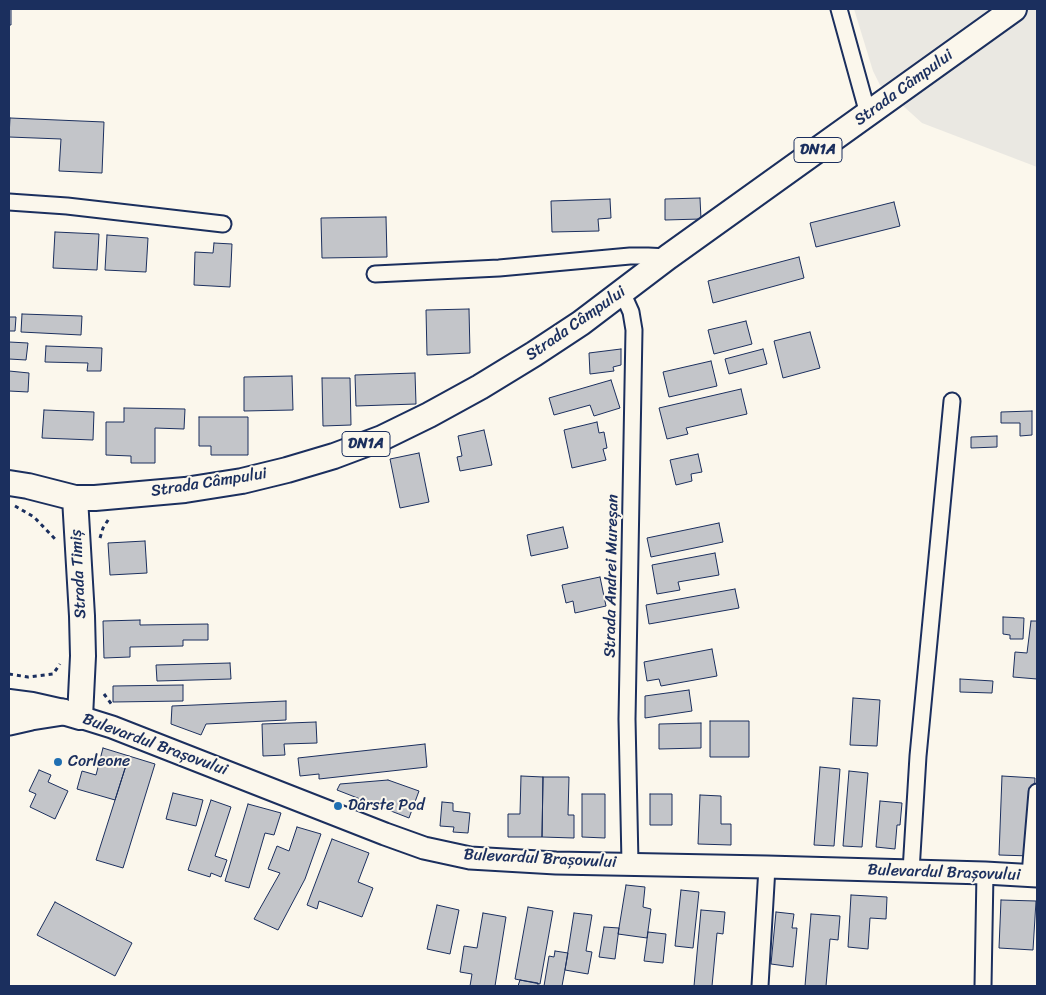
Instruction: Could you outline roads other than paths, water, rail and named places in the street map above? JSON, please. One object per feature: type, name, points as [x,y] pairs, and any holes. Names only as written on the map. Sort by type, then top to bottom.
[{"type":"highway","points":[[9,722],[31,717],[72,714]]},
{"type":"main road","name":"Strada Câmpului","points":[[75,498],[185,490],[242,481],[325,459],[382,438],[429,415],[488,383],[582,322],[668,257],[1014,9]]},
{"type":"main road","name":"DN1A","points":[[9,483],[75,498]]},
{"type":"main road","name":"Strada Timiș","points":[[72,714],[83,673],[82,616],[75,498]]},
{"type":"main road","name":"Bulevardul Brașovului","points":[[9,702],[72,714],[112,727],[385,834],[424,848],[470,858],[556,863],[1034,875]]},
{"type":"street","points":[[839,9],[868,114]]},
{"type":"street","points":[[9,202],[67,206],[223,224]]},
{"type":"street","points":[[375,274],[499,268],[630,256],[668,257]]},
{"type":"street","name":"Strada Andrei Mureșan","points":[[622,292],[631,312],[634,330],[627,719],[630,864]]},
{"type":"street","points":[[911,871],[918,756],[952,401]]},
{"type":"street","points":[[1034,875],[1037,792]]},
{"type":"street","points":[[760,986],[767,867]]},
{"type":"street","points":[[983,986],[985,873]]},
{"type":"place","name":"Corleone","points":[[58,762]]},
{"type":"place","name":"Dârste Pod","points":[[338,806]]}]
